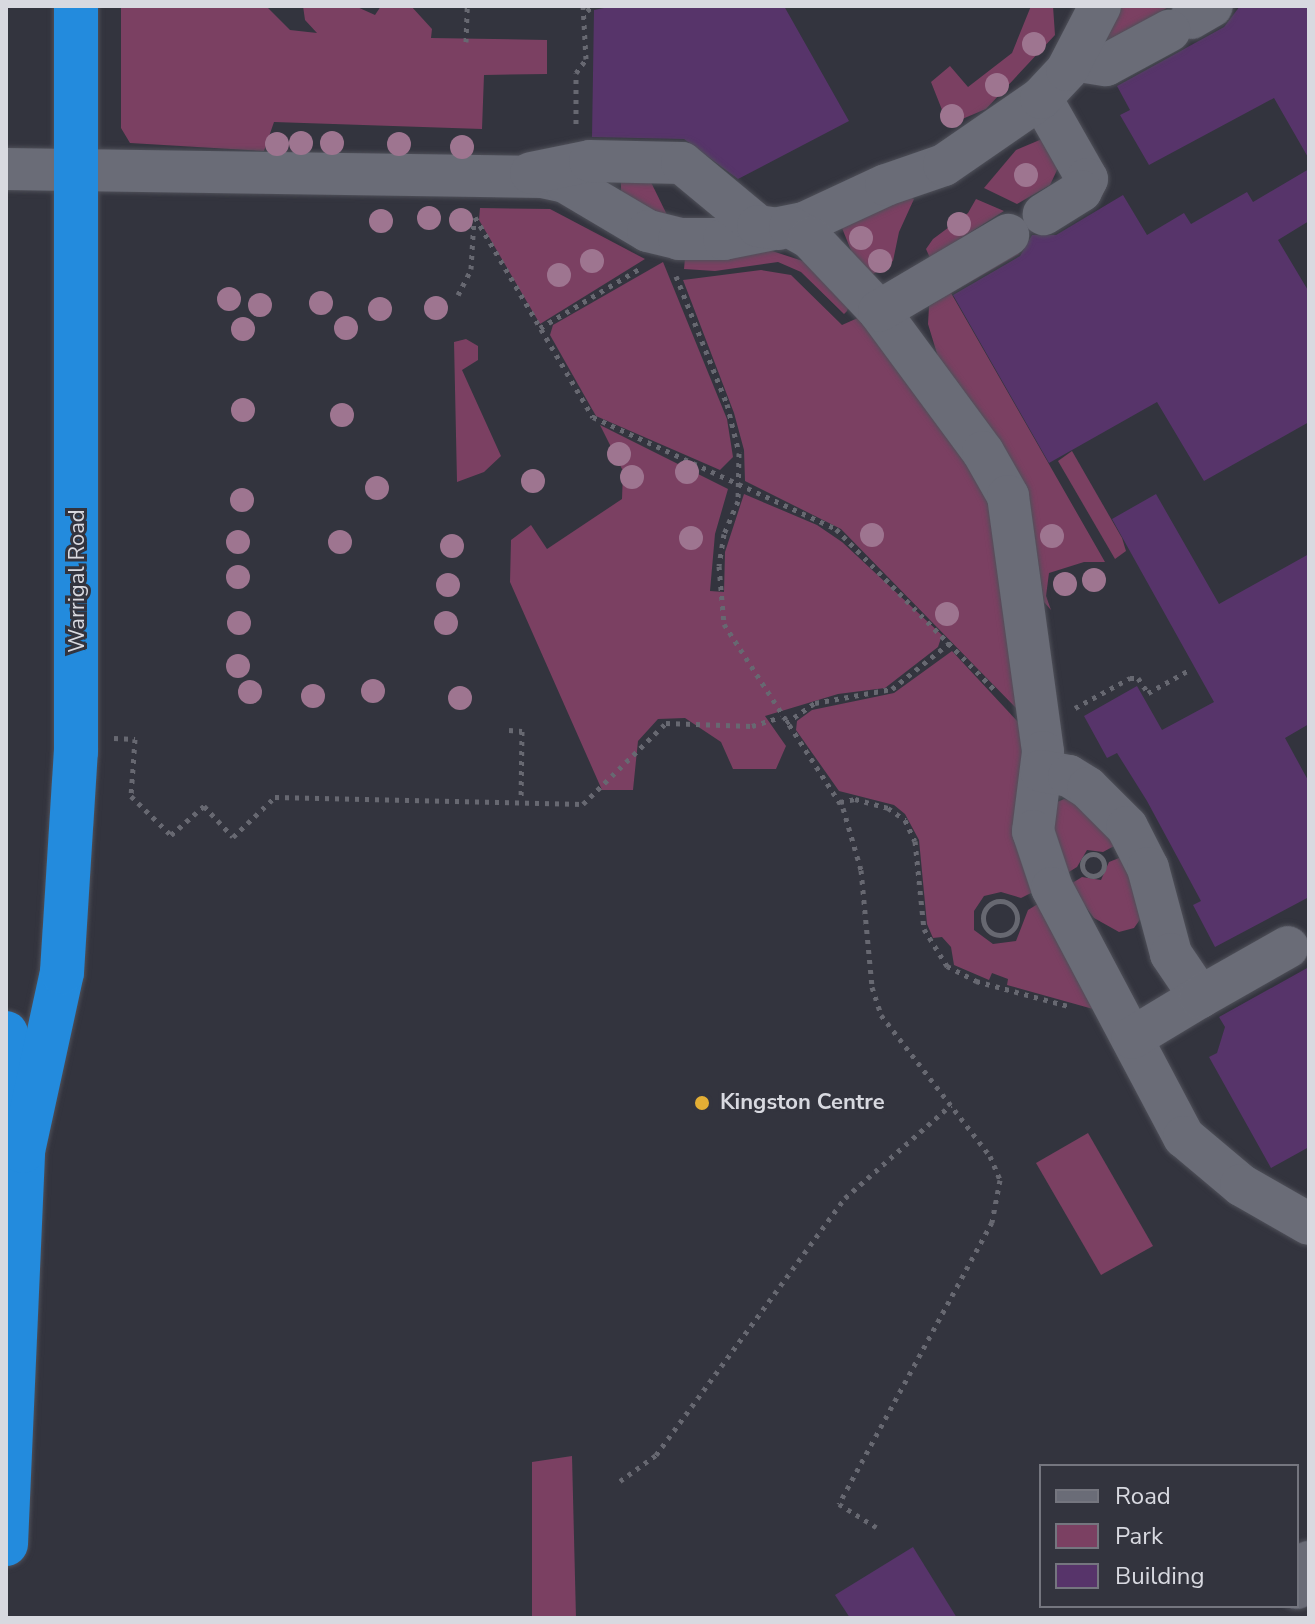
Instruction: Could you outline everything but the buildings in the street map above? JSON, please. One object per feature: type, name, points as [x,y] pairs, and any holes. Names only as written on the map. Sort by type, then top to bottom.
[{"type":"highway","name":"Warrigal Road","points":[[6,1544],[12,1282],[23,1151],[62,972],[76,752],[76,6]]},
{"type":"highway","name":"Warrigal Road","points":[[6,1033],[23,1151]]},
{"type":"street","points":[[6,169],[489,189],[565,182],[613,214],[669,238],[716,240],[784,228],[944,165],[1041,98],[1073,60],[1100,6]]},
{"type":"street","points":[[1073,60],[1106,65],[1191,18]]},
{"type":"street","points":[[1041,98],[1087,179],[1081,191],[1044,214]]},
{"type":"street","points":[[489,189],[590,161],[682,163],[758,226],[784,228],[810,238],[879,311],[983,452],[1008,496],[1017,533],[1041,771],[1032,809],[1036,851],[1184,1137],[1241,1185],[1309,1224]]},
{"type":"street","points":[[879,311],[1008,235]]},
{"type":"street","points":[[1041,771],[1069,776],[1088,788],[1127,827],[1148,868],[1171,954],[1200,997]]},
{"type":"street","points":[[1132,1038],[1288,947]]},
{"type":"street","points":[[1299,1584],[1309,1562]]},
{"type":"path","points":[[466,42],[467,6]]},
{"type":"path","points":[[577,130],[576,77],[586,61],[585,8],[593,6]]},
{"type":"path","points":[[458,295],[471,269],[475,217],[489,189]]},
{"type":"path","points":[[475,217],[595,418],[842,533],[952,641],[1004,700]]},
{"type":"path","points":[[540,328],[650,262]]},
{"type":"path","points":[[676,265],[734,427],[738,501],[720,552],[719,608],[781,717],[833,788],[845,816],[861,870],[876,1004],[902,1046],[996,1165],[998,1203],[959,1289],[839,1504],[876,1527]]},
{"type":"path","points":[[786,723],[815,703],[892,689],[952,641]]},
{"type":"path","points":[[1069,711],[1130,678],[1138,678],[1148,693],[1191,669]]},
{"type":"path","points":[[113,738],[135,739],[131,796],[171,835],[204,806],[233,837],[275,797],[493,803],[521,799],[583,804],[666,723],[752,726],[781,717]]},
{"type":"path","points":[[509,730],[522,731],[521,799]]},
{"type":"path","points":[[1092,854],[1105,866],[1094,876],[1082,864],[1092,854]]},
{"type":"path","points":[[999,901],[1013,907],[1017,921],[1008,933],[998,935],[985,927],[983,917],[986,908],[999,901]]},
{"type":"path","points":[[620,1481],[656,1455],[845,1198],[951,1105]]},
{"type":"green space","points":[[121,6],[266,6],[290,30],[317,33],[305,20],[303,6],[355,6],[375,15],[381,6],[411,6],[432,29],[431,38],[547,40],[547,74],[484,75],[482,129],[274,122],[264,151],[130,143],[121,128]]},
{"type":"green space","points":[[1031,6],[1053,6],[1055,35],[986,109],[948,125],[931,82],[950,66],[968,87],[1012,53]]},
{"type":"green space","points":[[1114,6],[1170,6],[1104,45]]},
{"type":"green space","points":[[1042,139],[1058,168],[1050,185],[1017,204],[984,188],[1016,150]]},
{"type":"green space","points":[[646,172],[669,219],[621,194],[621,181]]},
{"type":"green space","points":[[906,195],[914,199],[899,232],[893,261],[873,274],[852,253],[842,228]]},
{"type":"green space","points":[[976,199],[1004,211],[930,258],[926,249],[933,239],[968,213]]},
{"type":"green space","points":[[480,208],[550,209],[645,259],[540,324],[479,220]]},
{"type":"green space","points":[[1014,246],[1019,254],[951,293],[1105,562],[1084,562],[1049,573],[1046,596],[1051,610],[1044,602],[1030,506],[938,357],[928,324],[929,306]]},
{"type":"green space","points":[[769,250],[806,262],[849,306],[847,311],[844,314],[801,272],[778,262],[715,271],[684,269],[685,258]]},
{"type":"green space","points":[[663,262],[727,419],[733,457],[720,470],[596,416],[550,335],[553,325]]},
{"type":"green space","points":[[761,270],[791,275],[842,325],[860,317],[969,465],[989,501],[1017,709],[841,529],[745,481],[744,450],[734,413],[683,280]]},
{"type":"green space","points":[[466,339],[478,346],[478,360],[462,370],[501,456],[484,472],[457,482],[454,342]]},
{"type":"green space","points":[[600,425],[728,489],[715,534],[710,591],[724,592],[725,552],[744,494],[817,525],[842,542],[942,635],[938,647],[885,688],[838,694],[765,716],[786,746],[776,769],[733,769],[721,742],[685,718],[658,719],[638,741],[633,790],[602,790],[510,582],[511,540],[531,525],[547,549],[622,499],[623,471]]},
{"type":"green space","points":[[1072,451],[1122,538],[1126,551],[1115,559],[1058,461]]},
{"type":"green space","points":[[952,651],[1019,723],[1035,891],[1021,898],[1001,892],[984,896],[974,911],[974,930],[993,944],[1016,941],[1028,910],[1041,902],[1093,1009],[1007,985],[1008,979],[992,973],[989,980],[954,965],[951,947],[942,937],[933,938],[927,924],[919,840],[905,814],[894,805],[839,791],[796,730],[797,721],[812,710],[894,693]]},
{"type":"green space","points":[[1064,799],[1073,801],[1116,845],[1103,852],[1087,850],[1077,867],[1064,875],[1053,847],[1053,804]]},
{"type":"green space","points":[[1124,856],[1141,918],[1134,928],[1119,932],[1094,918],[1069,885],[1082,877],[1101,880],[1109,862]]},
{"type":"green space","points":[[1088,1133],[1153,1246],[1101,1275],[1036,1163]]},
{"type":"green space","points":[[572,1456],[576,1618],[532,1618],[532,1462]]},
{"type":"place","name":"Kingston Centre","points":[[702,1103]]}]
